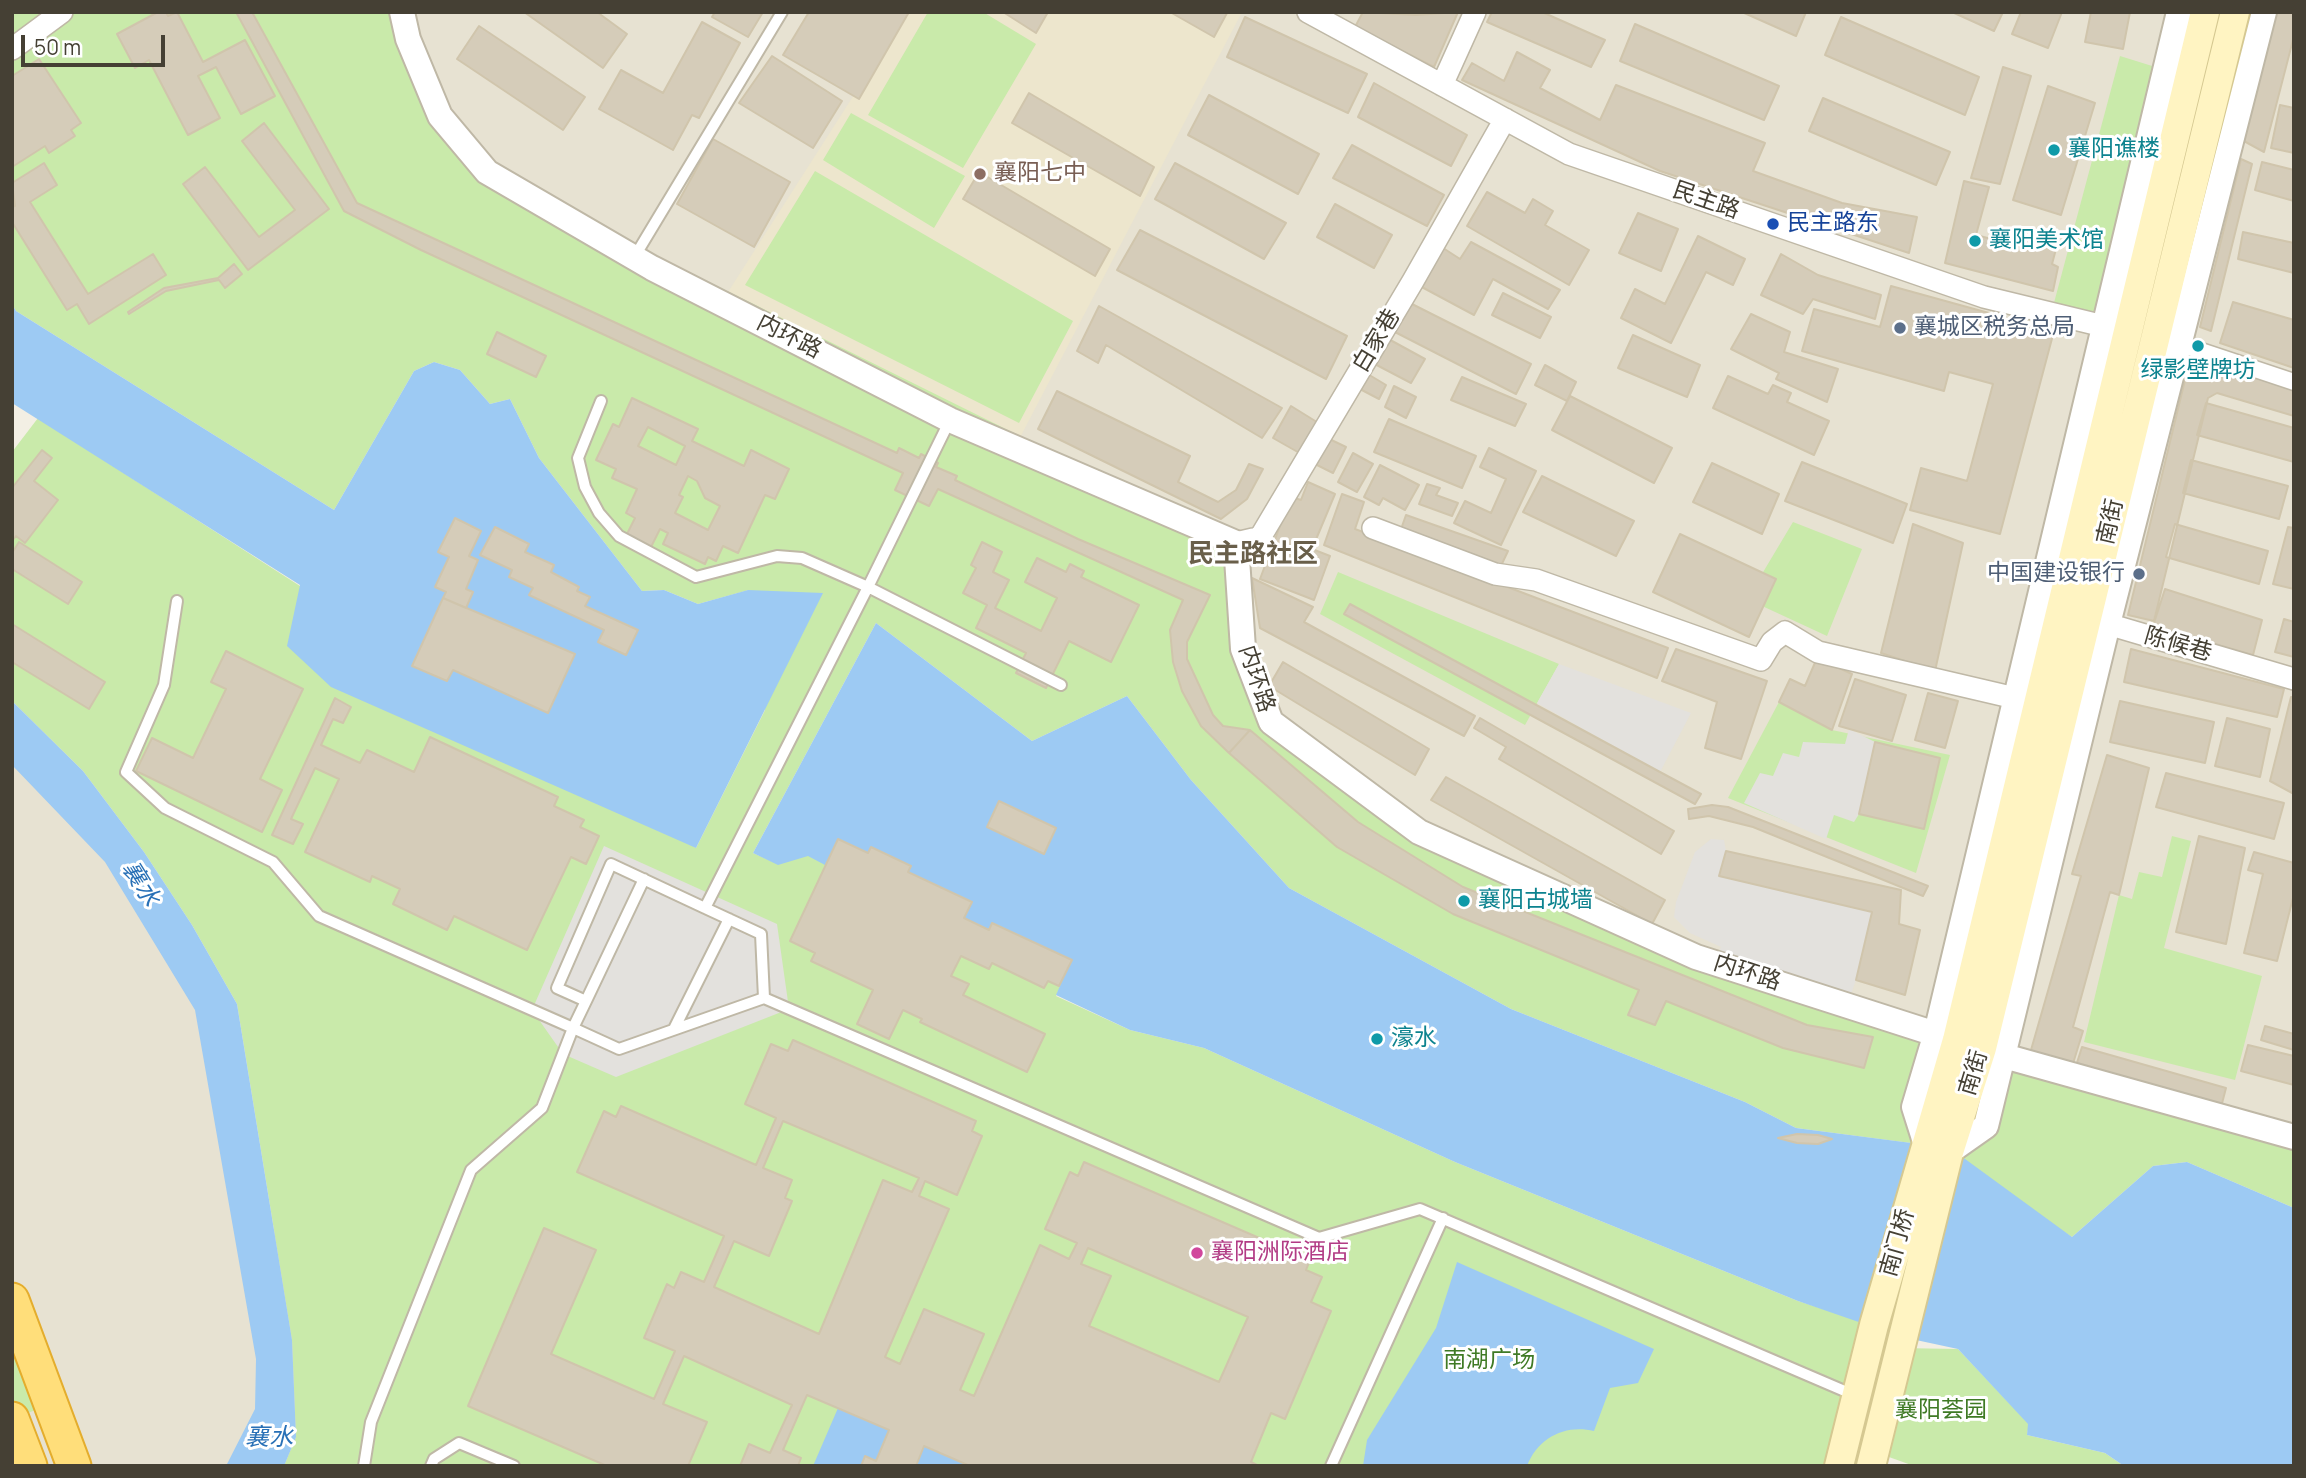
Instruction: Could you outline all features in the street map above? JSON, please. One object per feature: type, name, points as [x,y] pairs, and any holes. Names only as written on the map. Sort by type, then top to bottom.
[{"type":"highway","points":[[12,1300],[74,1466]]},
{"type":"highway","points":[[12,1419],[30,1466]]},
{"type":"main road","name":"南街","points":[[1937,1149],[1970,1044],[2086,618],[2205,12]]},
{"type":"main road","name":"南街","points":[[2141,336],[2235,12]]},
{"type":"main road","name":"南门桥","points":[[1856,1396],[1870,1342],[1937,1149]]},
{"type":"main road","name":"南门桥","points":[[1871,1466],[1899,1348],[1937,1149]]},
{"type":"main road","points":[[1839,1466],[1856,1396]]},
{"type":"street","points":[[12,49],[62,12]]},
{"type":"street","name":"内环路","points":[[402,12],[408,39],[440,116],[487,172],[652,268],[950,420],[1236,543],[1243,649],[1271,722],[1419,832],[1696,957],[1970,1044],[2294,1137]]},
{"type":"street","name":"民主路","points":[[1308,12],[1569,154],[1984,297],[2141,336]]},
{"type":"street","points":[[1442,85],[1475,12]]},
{"type":"street","points":[[1970,1044],[2086,618],[2141,336],[2179,12]]},
{"type":"street","points":[[1937,1149],[1986,1126],[1970,1044],[2015,698],[2141,336],[2264,12]]},
{"type":"street","name":"白家巷","points":[[1236,543],[1253,539],[1258,541],[1413,281],[1505,119]]},
{"type":"street","points":[[2141,336],[2294,382]]},
{"type":"street","points":[[1373,528],[1495,574],[1536,580],[1761,660],[1772,642],[1785,632],[1818,652],[2015,698]]},
{"type":"street","name":"陈候巷","points":[[2086,618],[2294,679]]},
{"type":"lane","points":[[635,256],[782,12]]},
{"type":"lane","points":[[601,401],[578,458],[589,496],[598,513],[619,536],[696,577],[777,556],[803,558],[868,587],[1061,685]]},
{"type":"lane","points":[[705,908],[950,420]]},
{"type":"lane","points":[[177,601],[164,685],[126,772],[165,808],[273,862],[319,916],[619,1049],[764,998],[1319,1238],[1420,1209],[1856,1396]]},
{"type":"lane","points":[[586,1001],[557,988],[611,864],[761,934],[764,998]]},
{"type":"lane","points":[[364,1466],[371,1422],[471,1170],[542,1108],[573,1028],[644,879]]},
{"type":"lane","points":[[674,1029],[729,919]]},
{"type":"lane","points":[[1331,1466],[1443,1217]]},
{"type":"lane","points":[[430,1466],[434,1459],[459,1443],[514,1466]]},
{"type":"shaded area","points":[[402,12],[2294,12],[2294,1137],[1696,957],[1419,832],[1271,722],[1235,543],[487,172],[440,116]]},
{"type":"shaded area","name":"襄阳七中","points":[[907,12],[1242,12],[1014,449],[721,303]]},
{"type":"shaded area","points":[[1559,664],[1691,713],[1660,772],[1537,703]]},
{"type":"shaded area","points":[[1849,729],[1875,742],[1859,814],[1854,822],[1834,815],[1826,839],[1744,803],[1760,773],[1773,776],[1783,753],[1799,757],[1803,742],[1845,744]]},
{"type":"shaded area","points":[[12,764],[144,852],[355,1466],[12,1466]]},
{"type":"shaded area","points":[[1711,839],[1724,840],[1726,851],[1872,912],[1856,980],[1847,1005],[1713,962],[1721,947],[1690,933],[1674,917],[1676,902],[1695,852]]},
{"type":"shaded area","points":[[604,846],[777,924],[789,1009],[616,1077],[563,1054],[532,1010]]},
{"type":"green space","name":"南湖广场","points":[[12,12],[402,12],[408,39],[487,172],[1236,543],[1243,649],[1271,722],[1419,832],[1696,957],[2294,1137],[2294,1208],[2187,1162],[2153,1166],[2072,1237],[1926,1145],[1796,1128],[1745,1102],[1511,1009],[1289,888],[1191,780],[1127,696],[1032,741],[876,623],[753,853],[778,864],[808,855],[838,839],[868,853],[871,847],[911,866],[909,872],[972,902],[965,919],[989,929],[992,923],[1072,960],[1056,996],[1130,1030],[1204,1048],[1455,1162],[1798,1301],[1874,1325],[1839,1466],[284,1466],[296,1437],[292,1340],[237,1004],[192,925],[144,852],[83,771],[12,701],[12,452],[38,418],[300,586],[696,848],[765,710],[749,590],[698,604],[664,590],[642,591],[539,458],[510,399],[490,404],[460,370],[434,362],[414,371],[334,510],[16,311],[12,304]]},
{"type":"green space","points":[[928,12],[983,12],[1036,44],[963,168],[868,115]]},
{"type":"green space","points":[[2120,56],[2165,70],[2102,327],[2051,314]]},
{"type":"green space","points":[[851,113],[965,176],[934,228],[823,160]]},
{"type":"green space","points":[[815,171],[1073,321],[1019,423],[745,285]]},
{"type":"green space","points":[[1793,522],[1862,549],[1827,636],[1747,599]]},
{"type":"green space","points":[[1338,572],[1559,664],[1525,725],[1320,614]]},
{"type":"green space","points":[[1779,702],[1832,730],[1950,755],[1916,873],[1728,798]]},
{"type":"green space","points":[[2172,836],[2191,841],[2164,948],[2262,976],[2235,1080],[2084,1042],[2119,895],[2132,899],[2139,872],[2162,877]]},
{"type":"green space","points":[[12,1300],[51,1404],[20,1416],[12,1466]]},
{"type":"green space","name":"襄阳荟园","points":[[1899,1348],[1958,1349],[2029,1424],[2027,1435],[2105,1453],[2124,1466],[1914,1466],[1875,1452]]},
{"type":"water","points":[[12,304],[16,311],[334,510],[414,371],[434,362],[460,370],[490,404],[510,399],[539,458],[642,591],[664,590],[698,604],[748,590],[823,593],[696,848],[331,687],[287,646],[300,585],[12,403]]},
{"type":"water","name":"濠水","points":[[876,623],[1032,741],[1127,696],[1191,780],[1289,888],[1511,1009],[1745,1102],[1796,1128],[1950,1148],[2072,1237],[2153,1166],[2187,1162],[2294,1208],[2294,1466],[2124,1466],[2105,1453],[2027,1435],[2028,1424],[1958,1349],[1902,1337],[1798,1301],[1455,1162],[1204,1048],[1130,1030],[1056,995],[1071,960],[992,923],[989,930],[964,918],[972,902],[908,872],[911,866],[871,847],[868,853],[838,839],[825,865],[808,856],[778,865],[753,853]]},
{"type":"water","name":"襄水","points":[[12,701],[83,771],[144,852],[192,925],[237,1004],[292,1340],[296,1437],[284,1466],[226,1466],[255,1409],[256,1359],[195,1010],[105,862],[12,765]]},
{"type":"water","points":[[1457,1262],[1654,1349],[1638,1383],[1610,1388],[1594,1431],[1573,1429],[1554,1435],[1538,1447],[1527,1466],[1363,1466],[1367,1440],[1436,1328]]},
{"type":"water","points":[[838,1408],[889,1430],[876,1461],[865,1457],[861,1466],[813,1466]]},
{"type":"water","points":[[924,1446],[970,1466],[916,1466]]},
{"type":"building","points":[[158,12],[166,12],[168,16],[177,12],[203,62],[245,40],[275,96],[241,114],[216,67],[198,76],[220,118],[188,135],[149,60],[135,68],[117,34]]},
{"type":"building","points":[[236,12],[252,12],[357,203],[897,453],[899,448],[919,458],[921,454],[938,463],[936,467],[957,476],[955,480],[1078,539],[1210,595],[1187,642],[1187,659],[1213,715],[1223,726],[1250,730],[1229,753],[1201,726],[1182,691],[1173,662],[1170,630],[1183,600],[938,489],[929,506],[895,490],[903,473],[421,250],[344,211]]},
{"type":"building","points":[[524,12],[597,12],[627,34],[603,68]]},
{"type":"building","points":[[715,12],[763,12],[748,37],[712,17]]},
{"type":"building","points":[[809,12],[909,12],[859,99],[783,55]]},
{"type":"building","points":[[1003,12],[1048,12],[1036,33]]},
{"type":"building","points":[[1170,12],[1225,12],[1227,13],[1214,37]]},
{"type":"building","points":[[1363,12],[1416,15],[1458,12],[1434,67],[1355,27]]},
{"type":"building","points":[[1492,12],[1542,12],[1605,40],[1591,67],[1487,22]]},
{"type":"building","points":[[1742,12],[1806,12],[1796,36]]},
{"type":"building","points":[[1952,12],[2003,12],[1994,31]]},
{"type":"building","points":[[2021,12],[2062,12],[2048,48],[2012,34]]},
{"type":"building","points":[[2091,12],[2130,12],[2123,49],[2085,42]]},
{"type":"building","points":[[2275,12],[2294,12],[2294,36],[2264,152],[2242,140]]},
{"type":"building","points":[[1245,17],[1367,74],[1348,113],[1227,57]]},
{"type":"building","points":[[1841,17],[1979,77],[1965,115],[1825,55]]},
{"type":"building","points":[[702,22],[740,43],[699,118],[692,115],[673,150],[599,109],[621,70],[663,93]]},
{"type":"building","points":[[1635,24],[1779,86],[1764,120],[1620,61]]},
{"type":"building","points":[[479,26],[585,97],[563,130],[457,59]]},
{"type":"building","points":[[1517,52],[1550,70],[1540,88],[1600,120],[1616,85],[1765,143],[1753,171],[1842,203],[1917,217],[1909,253],[1660,171],[1462,80],[1472,63],[1504,81]]},
{"type":"building","points":[[772,56],[842,101],[813,148],[739,103]]},
{"type":"building","points":[[39,59],[81,123],[71,130],[75,136],[49,153],[45,146],[12,167],[12,76]]},
{"type":"building","points":[[2003,67],[2031,76],[2000,184],[1971,178]]},
{"type":"building","points":[[1374,83],[1467,135],[1451,166],[1358,117]]},
{"type":"building","name":"襄阳谯楼","points":[[2048,86],[2095,103],[2061,215],[2013,200]]},
{"type":"building","points":[[1029,93],[1154,167],[1140,196],[1012,123]]},
{"type":"building","points":[[1209,95],[1319,154],[1298,194],[1188,135]]},
{"type":"building","points":[[1823,98],[1950,152],[1936,185],[1809,131]]},
{"type":"building","points":[[2280,105],[2294,108],[2294,153],[2271,148]]},
{"type":"building","points":[[264,123],[329,209],[248,270],[183,184],[205,167],[259,237],[295,210],[242,141]]},
{"type":"building","points":[[713,139],[790,182],[754,247],[677,204]]},
{"type":"building","points":[[1352,145],[1444,195],[1427,226],[1333,178]]},
{"type":"building","points":[[2241,159],[2252,164],[2211,331],[2200,327]]},
{"type":"building","points":[[2262,162],[2294,170],[2294,201],[2255,190]]},
{"type":"building","points":[[44,163],[57,185],[30,202],[88,294],[153,254],[166,275],[89,324],[77,304],[67,310],[12,222],[12,207],[15,206],[12,183]]},
{"type":"building","points":[[1175,163],[1286,223],[1264,259],[1155,199]]},
{"type":"building","points":[[979,172],[1110,249],[1095,276],[963,199]]},
{"type":"building","name":"襄阳美术馆","points":[[1964,181],[1989,187],[1976,235],[2022,247],[2028,227],[2060,234],[2052,264],[2058,267],[2053,291],[1945,263]]},
{"type":"building","points":[[1487,192],[1525,213],[1533,199],[1553,211],[1545,225],[1589,250],[1569,285],[1467,226]]},
{"type":"building","points":[[1335,204],[1392,235],[1374,268],[1317,237]]},
{"type":"building","points":[[1638,213],[1678,229],[1661,271],[1619,253]]},
{"type":"building","points":[[1140,230],[1347,336],[1326,379],[1117,270]]},
{"type":"building","points":[[2243,232],[2294,243],[2294,273],[2238,259]]},
{"type":"building","points":[[1698,236],[1745,259],[1733,285],[1706,272],[1671,343],[1621,318],[1635,289],[1665,304]]},
{"type":"building","points":[[1471,242],[1560,290],[1548,309],[1493,279],[1474,315],[1418,285],[1440,246],[1460,259]]},
{"type":"building","points":[[1781,254],[1818,275],[1881,295],[1875,319],[1813,299],[1803,314],[1761,295]]},
{"type":"building","points":[[234,264],[242,274],[225,288],[219,280],[166,291],[129,314],[128,312],[164,288],[218,278]]},
{"type":"building","points":[[1891,286],[2054,331],[2000,534],[1910,510],[1921,468],[1967,481],[1993,384],[1949,372],[1944,391],[1802,351],[1814,309],[1880,327]]},
{"type":"building","points":[[1503,293],[1551,317],[1540,338],[1492,315]]},
{"type":"building","points":[[1406,301],[1531,364],[1516,394],[1391,330]]},
{"type":"building","points":[[2233,302],[2294,320],[2294,368],[2220,343]]},
{"type":"building","points":[[1099,306],[1282,408],[1262,438],[1106,345],[1098,363],[1077,351]]},
{"type":"building","points":[[1751,314],[1790,332],[1784,352],[1838,369],[1827,402],[1776,379],[1779,373],[1731,349]]},
{"type":"building","points":[[497,332],[546,356],[536,377],[487,354]]},
{"type":"building","points":[[1633,335],[1700,365],[1687,397],[1618,368]]},
{"type":"building","points":[[1383,336],[1425,359],[1411,383],[1369,361]]},
{"type":"building","points":[[2209,363],[2294,389],[2294,416],[2217,393],[2208,398],[2154,621],[2128,615],[2185,380],[2200,364]]},
{"type":"building","points":[[1545,365],[1576,382],[1567,401],[1535,385]]},
{"type":"building","points":[[1366,373],[1386,385],[1379,399],[1358,388]]},
{"type":"building","points":[[1728,376],[1768,394],[1773,385],[1791,393],[1787,402],[1829,421],[1814,455],[1713,408]]},
{"type":"building","points":[[1462,377],[1526,404],[1515,426],[1451,400]]},
{"type":"building","points":[[1394,386],[1416,397],[1406,418],[1385,407]]},
{"type":"building","points":[[1057,391],[1190,456],[1178,482],[1218,502],[1236,490],[1249,464],[1263,469],[1247,499],[1221,519],[1038,429]]},
{"type":"building","points":[[1570,396],[1672,448],[1654,483],[1552,430]]},
{"type":"building","points":[[632,398],[698,429],[692,441],[744,466],[751,450],[789,469],[775,499],[765,495],[738,553],[723,546],[716,561],[708,557],[705,564],[663,544],[668,533],[660,529],[651,547],[626,536],[635,518],[626,513],[637,489],[612,478],[616,469],[596,460],[613,424],[619,427]],"holes":[[[648,427],[685,446],[676,465],[638,446]],[[688,476],[697,481],[705,498],[720,506],[708,530],[675,513],[683,497],[679,495]]]},
{"type":"building","points":[[2206,403],[2294,428],[2294,462],[2197,435]]},
{"type":"building","points":[[1291,406],[1320,424],[1303,455],[1273,438]]},
{"type":"building","points":[[1389,419],[1476,456],[1462,488],[1374,452]]},
{"type":"building","points":[[1321,435],[1346,447],[1333,473],[1309,461]]},
{"type":"building","points":[[1489,448],[1536,471],[1501,545],[1454,523],[1465,501],[1491,513],[1506,479],[1480,467]]},
{"type":"building","points":[[42,450],[52,458],[34,481],[58,500],[25,543],[16,536],[12,541],[12,488]]},
{"type":"building","points":[[1353,453],[1373,464],[1357,492],[1338,482]]},
{"type":"building","points":[[2191,460],[2288,486],[2279,519],[2183,493]]},
{"type":"building","points":[[1802,462],[1907,504],[1893,543],[1785,501]]},
{"type":"building","points":[[1712,463],[1779,494],[1762,534],[1693,502]]},
{"type":"building","points":[[1380,465],[1419,485],[1405,510],[1383,498],[1379,505],[1364,497]]},
{"type":"building","points":[[1542,476],[1634,521],[1616,556],[1523,512]]},
{"type":"building","points":[[1308,482],[1335,494],[1312,549],[1330,556],[1314,600],[1260,579],[1291,497],[1301,500]]},
{"type":"building","points":[[1427,484],[1440,488],[1436,495],[1458,503],[1452,516],[1419,504]]},
{"type":"building","points":[[1342,494],[1364,502],[1355,529],[1668,648],[1657,678],[1324,545]]},
{"type":"building","points":[[1406,515],[1508,551],[1499,570],[1400,532]]},
{"type":"building","points":[[455,518],[481,531],[469,556],[478,560],[466,589],[473,592],[466,608],[443,598],[446,592],[435,587],[449,557],[438,552]]},
{"type":"building","points":[[1913,524],[1963,543],[1935,671],[1881,653]]},
{"type":"building","points":[[2175,524],[2268,551],[2259,584],[2166,557]]},
{"type":"building","points":[[495,527],[529,544],[525,552],[554,565],[551,572],[579,587],[577,591],[590,597],[585,606],[638,630],[626,655],[598,642],[604,630],[529,595],[533,588],[509,577],[512,570],[480,555]]},
{"type":"building","points":[[2288,527],[2294,528],[2294,589],[2273,584]]},
{"type":"building","points":[[1680,534],[1776,579],[1749,637],[1653,592]]},
{"type":"building","points":[[19,542],[82,582],[68,604],[12,569],[12,553]]},
{"type":"building","points":[[982,542],[1002,552],[993,572],[1009,580],[995,608],[1041,631],[1057,598],[1025,582],[1037,558],[1066,572],[1070,564],[1084,571],[1081,577],[1139,605],[1111,662],[1069,641],[1046,688],[1016,673],[1026,653],[976,628],[987,605],[963,593],[976,568],[971,565]]},
{"type":"building","points":[[1252,578],[1313,607],[1304,622],[1475,716],[1464,736],[1260,628]]},
{"type":"building","points":[[2165,589],[2262,620],[2253,655],[2153,626]]},
{"type":"building","points":[[443,598],[575,654],[548,713],[453,670],[447,681],[412,666]]},
{"type":"building","points":[[1350,604],[1701,794],[1695,804],[1344,614]]},
{"type":"building","points":[[2284,619],[2294,622],[2294,657],[2275,652]]},
{"type":"building","points":[[12,624],[105,682],[89,709],[12,662]]},
{"type":"building","points":[[1676,649],[1767,681],[1741,759],[1705,748],[1717,702],[1662,681]]},
{"type":"building","points":[[2131,649],[2284,689],[2277,717],[2124,682]]},
{"type":"building","points":[[226,651],[303,689],[260,779],[282,790],[262,832],[136,771],[152,738],[193,758],[226,689],[211,682]]},
{"type":"building","points":[[1817,658],[1852,674],[1832,730],[1779,702],[1790,679],[1805,686]]},
{"type":"building","points":[[1283,662],[1429,749],[1415,775],[1269,686]]},
{"type":"building","points":[[1855,679],[1906,695],[1892,741],[1839,726]]},
{"type":"building","points":[[1928,693],[1958,701],[1945,748],[1915,740]]},
{"type":"building","points":[[2291,697],[2294,698],[2294,794],[2270,781]]},
{"type":"building","points":[[335,698],[351,707],[343,723],[333,719],[321,745],[360,763],[367,750],[414,772],[430,737],[558,797],[554,806],[584,820],[580,827],[599,836],[586,864],[571,857],[527,950],[454,916],[447,930],[393,904],[400,889],[372,876],[370,882],[305,852],[339,779],[315,768],[291,819],[303,824],[293,844],[272,835]]},
{"type":"building","points":[[2120,701],[2214,722],[2205,763],[2110,742]]},
{"type":"building","points":[[1480,718],[1674,831],[1661,854],[1499,759],[1506,747],[1474,728]]},
{"type":"building","points":[[2227,718],[2270,729],[2260,777],[2215,766]]},
{"type":"building","name":"襄阳古城墙","points":[[1250,730],[1358,822],[1463,887],[1807,1025],[1873,1037],[1864,1068],[1783,1048],[1666,1001],[1655,1025],[1628,1015],[1639,990],[1453,914],[1337,847],[1229,753]]},
{"type":"building","points":[[1875,742],[1940,758],[1924,829],[1859,814]]},
{"type":"building","points":[[2107,755],[2149,768],[2119,895],[2110,892],[2073,1027],[2083,1031],[2071,1070],[2029,1057],[2081,876],[2072,874]]},
{"type":"building","points":[[2166,773],[2284,803],[2274,839],[2156,807]]},
{"type":"building","points":[[1446,777],[1665,900],[1652,924],[1431,800]]},
{"type":"building","points":[[999,801],[1056,828],[1044,854],[987,827]]},
{"type":"building","points":[[1712,805],[1728,807],[1928,886],[1923,896],[1753,827],[1709,816],[1689,819],[1688,809]]},
{"type":"building","points":[[2199,836],[2245,848],[2226,944],[2176,932]]},
{"type":"building","points":[[838,839],[868,853],[871,847],[911,866],[908,872],[972,902],[964,918],[989,930],[992,923],[1072,960],[1059,986],[1048,981],[1044,988],[992,963],[989,969],[961,956],[951,976],[969,984],[963,995],[1045,1034],[1027,1072],[920,1022],[922,1019],[903,1010],[889,1039],[857,1024],[873,990],[811,961],[815,953],[790,941]]},
{"type":"building","points":[[1726,851],[1901,890],[1899,924],[1920,930],[1905,995],[1856,980],[1872,912],[1719,876]]},
{"type":"building","points":[[2254,852],[2294,863],[2294,894],[2277,961],[2244,953],[2263,874],[2248,870]]},
{"type":"building","points":[[2265,1026],[2294,1034],[2294,1050],[2261,1040]]},
{"type":"building","name":"襄阳洲际酒店","points":[[793,1040],[976,1121],[972,1131],[982,1136],[957,1195],[925,1181],[919,1196],[949,1209],[885,1357],[900,1364],[924,1309],[984,1334],[960,1390],[974,1396],[1040,1245],[1069,1259],[1077,1243],[1045,1229],[1070,1172],[1078,1176],[1084,1162],[1310,1260],[1306,1270],[1322,1277],[1311,1302],[1331,1311],[1285,1419],[1271,1413],[1251,1462],[1259,1466],[970,1466],[924,1446],[916,1466],[861,1466],[865,1456],[876,1461],[889,1430],[807,1395],[783,1450],[801,1458],[798,1466],[740,1466],[749,1444],[770,1453],[792,1405],[684,1356],[663,1404],[707,1422],[688,1466],[607,1466],[468,1406],[544,1228],[596,1250],[551,1354],[654,1399],[675,1351],[644,1338],[667,1284],[674,1288],[681,1272],[704,1282],[724,1236],[577,1172],[604,1111],[616,1117],[621,1106],[756,1165],[776,1118],[745,1104],[771,1044],[788,1051]],"holes":[[[783,1121],[919,1178],[912,1192],[883,1180],[819,1334],[714,1287],[734,1241],[769,1256],[792,1201],[785,1198],[792,1180],[763,1168]],[[1088,1248],[1248,1317],[1219,1382],[1089,1326],[1111,1276],[1081,1264]]]},
{"type":"building","points":[[2248,1045],[2294,1056],[2294,1085],[2241,1071]]},
{"type":"building","points":[[2082,1047],[2226,1088],[2220,1111],[2075,1069]]},
{"type":"building","points":[[1797,1134],[1832,1139],[1818,1144],[1797,1143],[1778,1138]]},
{"type":"place","name":"襄阳谯楼","points":[[2054,150]]},
{"type":"place","name":"襄阳七中","points":[[980,174]]},
{"type":"place","name":"民主路东","points":[[1773,224]]},
{"type":"place","name":"襄阳美术馆","points":[[1975,241]]},
{"type":"place","name":"襄城区税务总局","points":[[1900,328]]},
{"type":"place","name":"绿影壁牌坊","points":[[2198,346]]},
{"type":"place","name":"中国建设银行","points":[[2139,574]]},
{"type":"place","name":"襄阳古城墙","points":[[1464,901]]},
{"type":"place","name":"濠水","points":[[1377,1039]]},
{"type":"place","name":"襄阳洲际酒店","points":[[1197,1253]]},
{"type":"district","name":"民主路社区","points":[[1253,555]]}]
